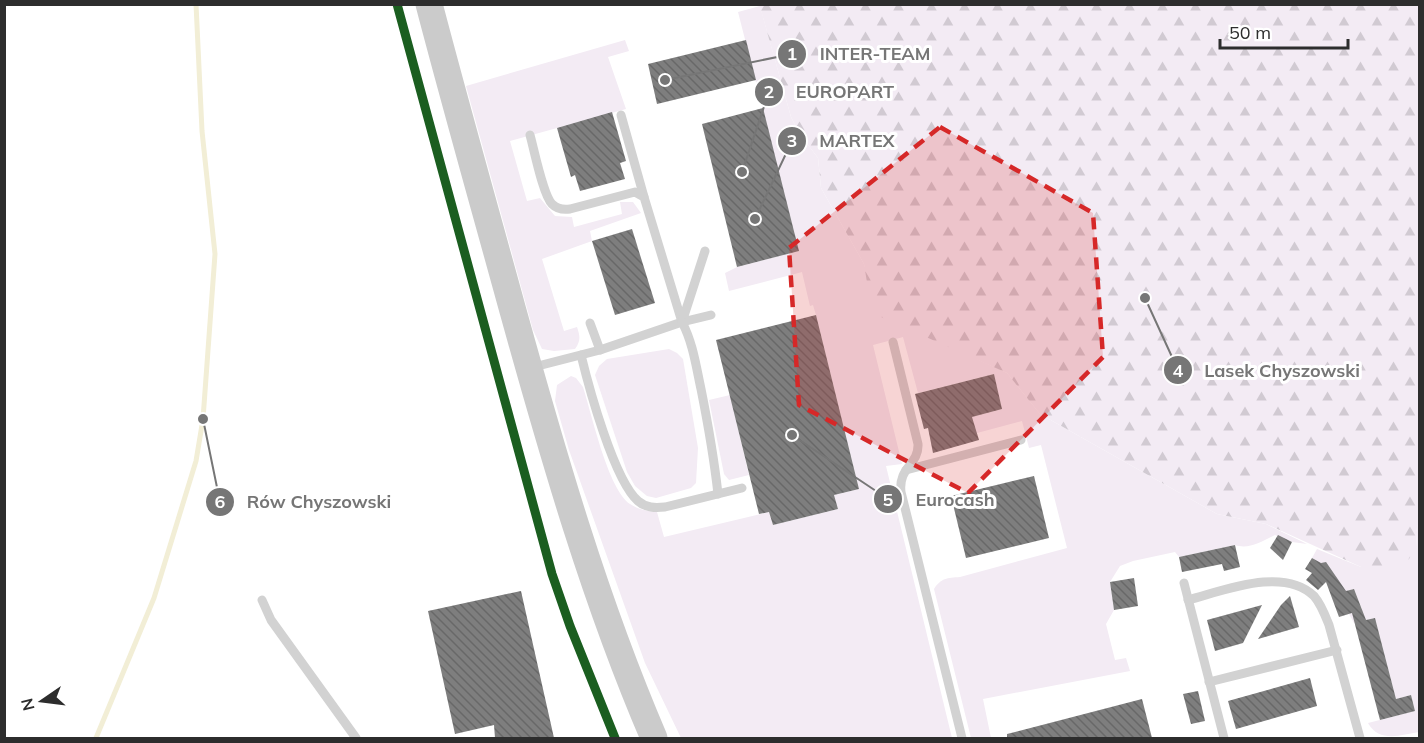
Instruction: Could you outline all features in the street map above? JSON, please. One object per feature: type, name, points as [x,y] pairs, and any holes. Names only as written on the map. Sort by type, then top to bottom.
[{"type":"main road","points":[[429,4],[529,369],[582,542],[614,638],[654,738]]},
{"type":"lane","points":[[621,115],[682,322],[688,332],[713,452],[718,494]]},
{"type":"lane","points":[[530,135],[548,196],[554,206],[570,209],[634,192],[644,197]]},
{"type":"lane","points":[[682,322],[705,251]]},
{"type":"lane","points":[[529,369],[600,350],[682,322],[711,315]]},
{"type":"lane","points":[[590,323],[600,350]]},
{"type":"lane","points":[[893,342],[918,444],[916,456],[904,472],[900,483],[901,492],[962,738]]},
{"type":"lane","points":[[581,355],[612,453],[625,484],[639,502],[654,508],[664,507],[742,488]]},
{"type":"lane","points":[[904,472],[909,468],[1020,440]]},
{"type":"lane","points":[[1188,600],[1260,582],[1292,583],[1313,596],[1323,610],[1337,650],[1360,738]]},
{"type":"lane","points":[[1184,583],[1224,738]]},
{"type":"lane","points":[[262,600],[271,620],[356,738]]},
{"type":"lane","points":[[1209,682],[1337,650]]},
{"type":"highlighted area","points":[[940,127],[1093,213],[1103,357],[968,493],[799,405],[789,248]]},
{"type":"green space","points":[[756,5],[1419,5],[1420,517],[1416,532],[1417,547],[1409,559],[1386,571],[1361,567],[1266,524],[1217,514],[1040,414],[1007,373],[872,313],[864,264],[821,188],[818,158],[799,133],[791,117],[760,7]]},
{"type":"green space","points":[[760,6],[791,117],[799,133],[818,158],[821,188],[864,264],[869,283],[970,356],[1007,373],[1040,414],[1217,514],[1266,524],[1307,544],[1292,542],[1275,535],[1250,546],[1235,545],[1179,557],[1175,552],[1120,566],[1110,582],[1114,610],[1106,624],[1115,660],[1126,658],[1130,671],[983,699],[991,738],[971,738],[934,589],[945,579],[1067,548],[1041,445],[1029,448],[1022,421],[977,433],[972,417],[1002,409],[994,374],[918,393],[903,337],[873,345],[902,464],[886,466],[952,738],[681,738],[645,663],[569,450],[555,401],[557,385],[571,376],[576,378],[583,387],[608,468],[622,496],[637,508],[657,512],[664,537],[769,512],[773,525],[838,509],[834,495],[859,489],[816,315],[813,305],[810,306],[802,272],[729,291],[725,273],[737,267],[799,251],[738,12]]},
{"type":"green space","points":[[625,40],[629,51],[608,57],[626,109],[510,141],[527,201],[540,198],[555,216],[572,217],[574,227],[622,214],[620,202],[633,202],[641,213],[590,231],[592,241],[542,259],[564,331],[577,327],[579,338],[575,349],[554,351],[542,349],[533,330],[466,86]]},
{"type":"green space","points":[[669,349],[683,359],[698,448],[696,483],[691,488],[656,498],[647,496],[635,486],[627,472],[595,375],[599,366],[607,359]]},
{"type":"green space","points":[[730,395],[749,475],[729,480],[724,474],[709,400]]},
{"type":"green space","points":[[1419,517],[1419,732],[1398,736],[1384,735],[1378,733],[1368,723],[1415,711],[1411,695],[1396,699],[1375,618],[1354,623],[1349,614],[1362,609],[1354,589],[1344,592],[1323,565],[1312,558],[1317,549],[1361,567],[1417,547],[1416,532]]},
{"type":"building","points":[[746,40],[756,80],[657,104],[648,64]]},
{"type":"building","points":[[763,108],[799,251],[737,267],[702,124]]},
{"type":"building","points":[[612,112],[626,161],[620,163],[625,179],[580,191],[575,175],[571,177],[557,128]]},
{"type":"building","points":[[632,229],[655,303],[615,315],[592,241]]},
{"type":"building","points":[[816,315],[859,489],[834,495],[838,509],[773,525],[769,512],[759,514],[716,340]]},
{"type":"building","points":[[994,374],[1002,409],[972,417],[979,440],[933,453],[928,428],[924,429],[915,394]]},
{"type":"building","points":[[1034,476],[1049,538],[966,558],[951,496]]},
{"type":"building","points":[[1278,535],[1292,542],[1283,560],[1270,548]]},
{"type":"building","points":[[1235,545],[1240,567],[1224,571],[1222,564],[1182,572],[1179,557]]},
{"type":"building","points":[[1312,558],[1321,563],[1326,562],[1346,591],[1354,589],[1366,620],[1375,618],[1396,699],[1411,695],[1415,711],[1380,720],[1352,613],[1339,617],[1326,582],[1318,590],[1306,580],[1312,573],[1305,569]]},
{"type":"building","points":[[1134,578],[1138,606],[1114,610],[1110,582]]},
{"type":"building","points":[[521,591],[554,738],[495,738],[494,725],[455,734],[428,611]]},
{"type":"building","points":[[1290,596],[1299,627],[1258,639],[1281,605]]},
{"type":"building","points":[[1262,605],[1243,643],[1215,651],[1207,620]]},
{"type":"building","points":[[1310,678],[1317,706],[1236,729],[1228,701]]},
{"type":"building","points":[[1198,691],[1205,721],[1191,724],[1183,694]]},
{"type":"building","points":[[1142,699],[1152,738],[1007,738],[1007,734]]},
{"type":"waterway","points":[[96,738],[154,598],[196,461],[203,419],[215,254],[202,131],[196,4]]},
{"type":"cycle path","points":[[397,4],[552,574],[570,626],[615,738]]},
{"type":"place","name":"INTER-TEAM","points":[[665,80]]},
{"type":"place","name":"EUROPART","points":[[742,172]]},
{"type":"place","name":"MARTEX","points":[[755,219]]},
{"type":"place","name":"Lasek Chyszowski","points":[[1145,298]]},
{"type":"place","name":"Rów Chyszowski","points":[[203,419]]},
{"type":"place","name":"Eurocash","points":[[792,435]]}]
